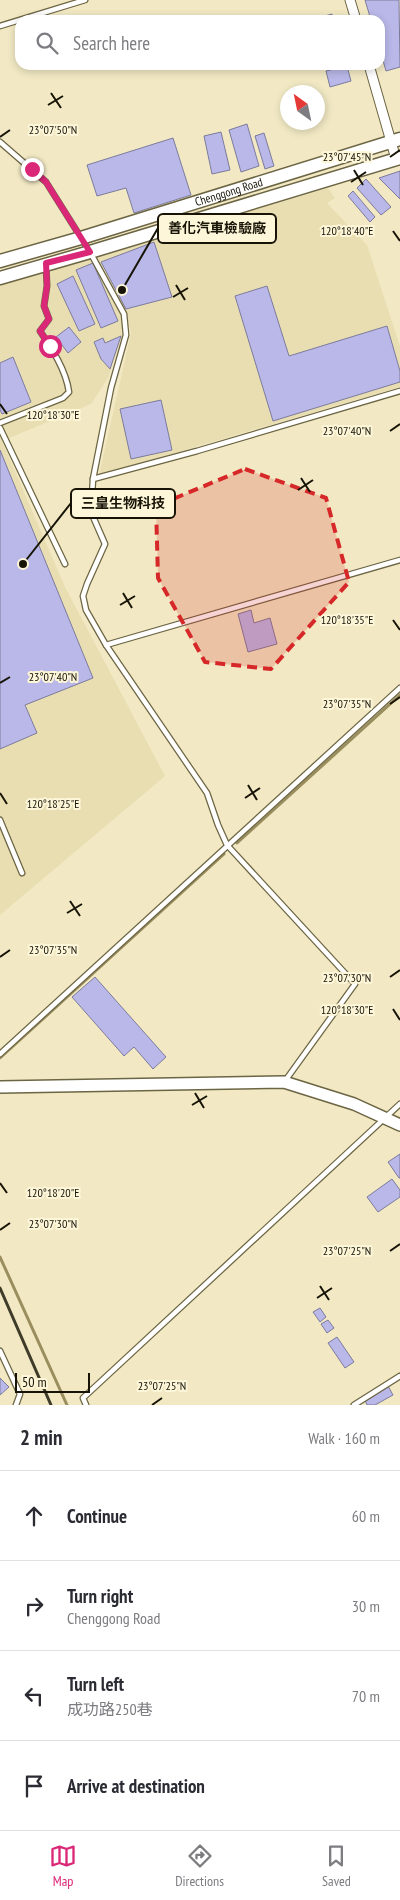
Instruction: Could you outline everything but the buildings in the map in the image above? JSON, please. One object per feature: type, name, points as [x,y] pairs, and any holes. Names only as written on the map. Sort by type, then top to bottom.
[{"type":"main road","name":"Chenggong Road","points":[[0,261],[81,238],[396,140]]},
{"type":"main road","name":"Chenggong Road","points":[[0,278],[398,158]]},
{"type":"street","points":[[350,0],[354,15]]},
{"type":"street","points":[[371,70],[396,140],[398,158]]},
{"type":"street","points":[[0,1087],[284,1082],[354,1104],[400,1125]]},
{"type":"lane","points":[[36,15],[85,0]]},
{"type":"lane","points":[[0,26],[15,21]]},
{"type":"lane","points":[[0,142],[46,182],[90,252],[124,314],[126,335],[111,388],[92,479],[91,512],[106,544],[83,596],[86,610],[106,645],[207,793],[227,845],[355,984],[284,1082]]},
{"type":"lane","points":[[0,423],[63,398],[69,392],[68,381],[40,331],[49,319],[44,306],[47,286],[46,263]]},
{"type":"lane","points":[[92,479],[197,451],[400,391]]},
{"type":"lane","points":[[0,428],[65,564]]},
{"type":"lane","points":[[106,645],[400,560]]},
{"type":"lane","points":[[0,1054],[400,688]]},
{"type":"lane","points":[[0,820],[22,872]]},
{"type":"lane","points":[[86,1405],[83,1398],[400,1104]]},
{"type":"lane","points":[[0,1351],[20,1394],[16,1405]]},
{"type":"lane","points":[[354,1405],[400,1376]]},
{"type":"highlighted area","points":[[245,469],[326,498],[349,582],[271,669],[205,662],[158,578],[156,506]]},
{"type":"shaded area","points":[[328,188],[335,198],[327,203],[367,245],[400,346],[400,387],[99,475],[131,333],[126,312],[96,257]]},
{"type":"shaded area","points":[[90,257],[122,315],[123,335],[108,378],[91,404],[2,441],[65,587],[165,776],[0,915],[0,285]]},
{"type":"waterway","points":[[237,843],[400,695]]},
{"type":"waterway","points":[[0,1058],[224,854]]},
{"type":"waterway","points":[[0,1257],[67,1405]]},
{"type":"railway","points":[[0,1288],[51,1405]]},
{"type":"place","name":"善化汽車檢驗廠","points":[[122,290]]},
{"type":"place","name":"三皇生物科技","points":[[23,564]]},
{"type":"route","points":[[32,169],[46,182],[90,252],[46,263],[47,286],[44,306],[49,319],[40,331],[50,346]]}]
